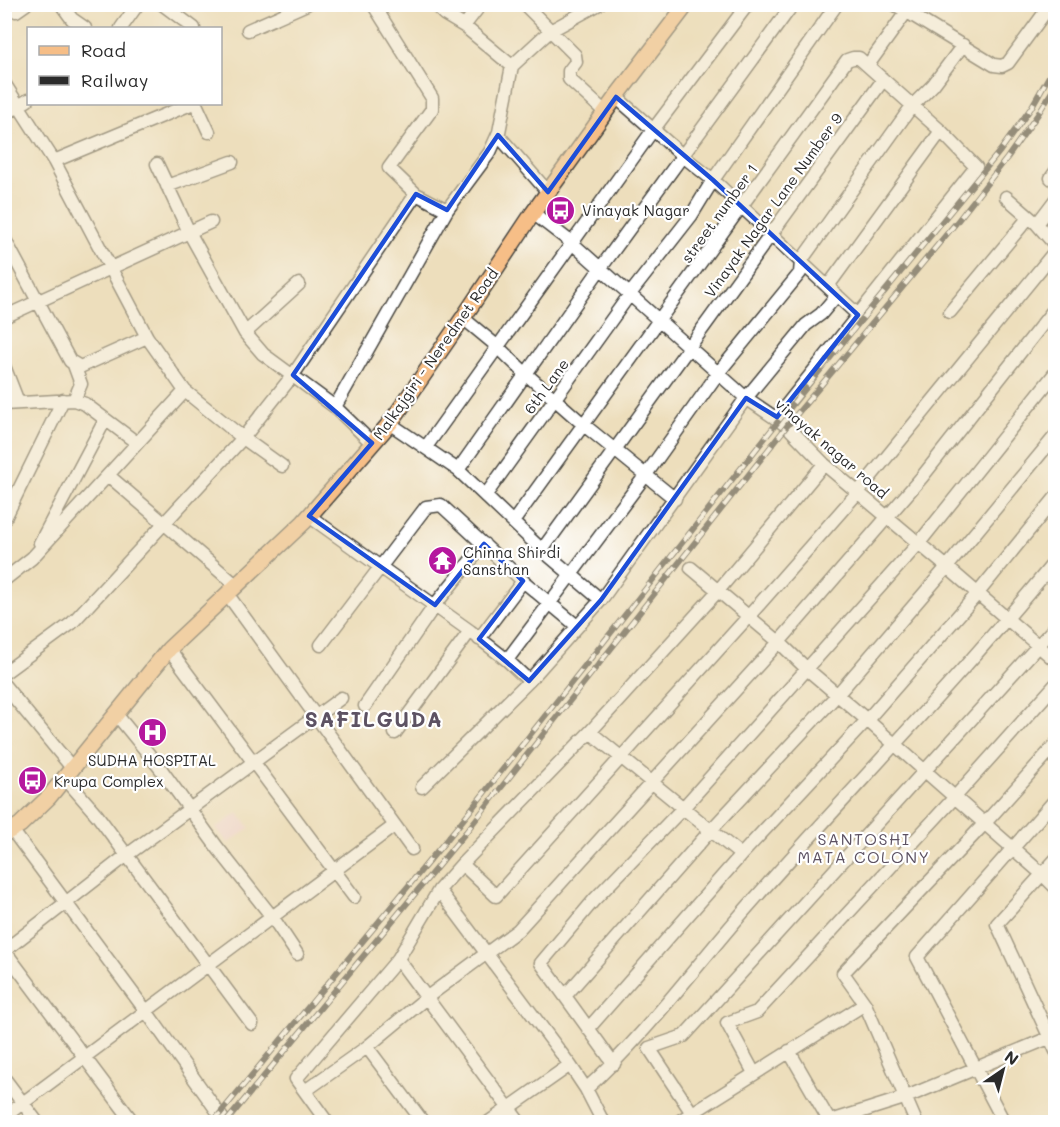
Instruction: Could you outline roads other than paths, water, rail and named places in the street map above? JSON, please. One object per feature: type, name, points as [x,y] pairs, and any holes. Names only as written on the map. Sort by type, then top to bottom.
[{"type":"main road","name":"Malkajgiri - Neredmet Road","points":[[8,832],[30,816],[69,774],[169,650],[309,516],[389,423],[615,97],[687,4]]},
{"type":"street","points":[[61,4],[72,19],[84,27]]},
{"type":"street","points":[[122,27],[138,4]]},
{"type":"street","points":[[162,4],[193,27]]},
{"type":"street","points":[[374,4],[432,98],[432,109],[389,168],[416,194],[447,210]]},
{"type":"street","points":[[434,4],[512,66]]},
{"type":"street","points":[[464,26],[481,4]]},
{"type":"street","points":[[524,4],[575,55],[576,62],[569,71],[569,79],[605,112]]},
{"type":"street","points":[[334,407],[447,210],[490,152],[498,135],[512,66],[550,31],[599,4]]},
{"type":"street","points":[[426,447],[653,130],[748,4]]},
{"type":"street","points":[[458,470],[525,373],[793,4]]},
{"type":"street","name":"6th Lane","points":[[485,496],[630,294],[691,216],[713,180],[837,4]]},
{"type":"street","points":[[894,4],[910,8],[994,65],[1002,66],[1008,63],[1051,4]]},
{"type":"street","points":[[248,30],[303,5]]},
{"type":"street","points":[[777,417],[976,167],[941,131],[868,65],[910,8]]},
{"type":"street","points":[[507,660],[548,602],[645,476],[719,372],[800,273],[801,261],[912,106],[933,85],[963,45]]},
{"type":"street","name":"street number 1","points":[[513,522],[847,60],[859,58],[868,65]]},
{"type":"street","name":"Vinayak Nagar Lane Number 9","points":[[542,550],[883,80]]},
{"type":"street","points":[[4,83],[24,103],[147,337],[185,391],[282,466]]},
{"type":"street","points":[[615,97],[713,180],[858,315]]},
{"type":"street","points":[[4,115],[24,103]]},
{"type":"street","points":[[54,161],[189,105]]},
{"type":"street","points":[[196,105],[209,132]]},
{"type":"street","points":[[422,787],[529,681],[601,600],[746,398],[806,325],[821,314],[832,291],[941,131]]},
{"type":"street","points":[[498,135],[548,192]]},
{"type":"street","points":[[167,186],[232,162]]},
{"type":"street","points":[[157,164],[189,232],[244,333],[263,354],[334,407],[372,443]]},
{"type":"street","points":[[1056,171],[1051,178],[1056,182]]},
{"type":"street","points":[[4,673],[72,623],[243,438],[293,375],[416,194]]},
{"type":"street","points":[[462,864],[496,896],[859,491],[1056,248],[1033,221],[1006,196]]},
{"type":"street","points":[[950,312],[1056,199]]},
{"type":"street","name":"vinayak nagar road","points":[[533,213],[572,243],[746,398],[777,417],[824,464],[859,491],[1056,661]]},
{"type":"street","points":[[4,317],[211,222]]},
{"type":"street","points":[[4,238],[74,365],[81,382],[4,520]]},
{"type":"street","points":[[244,333],[299,284]]},
{"type":"street","points":[[304,1091],[367,1047],[426,999],[519,930],[779,642],[922,477],[1056,307]]},
{"type":"street","points":[[463,318],[584,425],[675,499]]},
{"type":"street","points":[[74,365],[80,366],[147,337]]},
{"type":"street","points":[[4,366],[18,402]]},
{"type":"street","points":[[614,1064],[541,963],[594,900],[683,808],[919,543],[1056,372]]},
{"type":"street","points":[[4,580],[32,558],[185,391]]},
{"type":"street","points":[[4,404],[69,400],[85,404],[137,443]]},
{"type":"street","points":[[32,558],[105,420]]},
{"type":"street","points":[[389,423],[458,470],[542,550],[601,600]]},
{"type":"street","points":[[566,995],[711,830],[837,695],[1056,435]]},
{"type":"street","points":[[327,1122],[296,1079],[398,959],[439,890],[591,732],[717,592],[824,464]]},
{"type":"street","points":[[109,476],[232,591],[316,717],[412,849]]},
{"type":"street","points":[[588,1029],[741,855],[867,720],[978,593],[1056,496]]},
{"type":"street","points":[[321,645],[426,507],[433,505],[441,505],[523,581],[577,626]]},
{"type":"street","points":[[309,516],[435,605],[507,660],[529,681]]},
{"type":"street","points":[[364,706],[435,605],[484,544]]},
{"type":"street","points":[[585,1089],[614,1064],[751,903],[896,746],[1008,619],[1056,560]]},
{"type":"street","points":[[691,568],[779,642],[1056,888]]},
{"type":"street","points":[[395,733],[475,635],[523,581]]},
{"type":"street","points":[[692,1113],[649,1048],[684,1036],[1056,626]]},
{"type":"street","points":[[169,650],[354,897]]},
{"type":"street","points":[[754,1073],[727,1023],[757,1012],[1056,684]]},
{"type":"street","points":[[4,685],[252,1024]]},
{"type":"street","points":[[133,1122],[83,1058],[5,950],[189,808],[341,698]]},
{"type":"street","points":[[116,714],[160,768],[273,918],[297,954]]},
{"type":"street","points":[[591,732],[741,855]]},
{"type":"street","points":[[916,1122],[865,1004],[843,973],[985,823],[1056,744]]},
{"type":"street","points":[[1004,1122],[917,957],[1056,799]]},
{"type":"street","points":[[4,1117],[394,826]]},
{"type":"street","points":[[8,832],[67,902],[225,1122]]},
{"type":"street","points":[[1056,859],[997,924],[1052,1037],[1056,1051]]},
{"type":"street","points":[[439,890],[570,1065],[603,1122]]},
{"type":"street","points":[[398,959],[519,1122]]},
{"type":"street","points":[[678,1122],[865,1004]]},
{"type":"street","points":[[789,1051],[829,1122],[904,1098],[1052,1037]]},
{"type":"street","points":[[367,1047],[423,1122]]},
{"type":"street","points":[[489,1122],[570,1065]]},
{"type":"street","points":[[4,1078],[37,1122]]},
{"type":"railway","points":[[213,1122],[458,826],[780,419],[1000,151],[1031,108],[1056,64]]},
{"type":"railway","points":[[226,1122],[466,832],[787,426],[956,223],[1007,158],[1056,85]]},
{"type":"place","name":"Vinayak Nagar","points":[[561,210]]},
{"type":"place","name":"Chinna Shirdi Sansthan","points":[[442,561]]},
{"type":"place","name":"SUDHA HOSPITAL","points":[[152,733]]},
{"type":"place","name":"Krupa Complex","points":[[33,781]]},
{"type":"district","name":"SAFILGUDA","points":[[374,718]]},
{"type":"district","name":"SANTOSHI MATA COLONY","points":[[864,847]]}]
